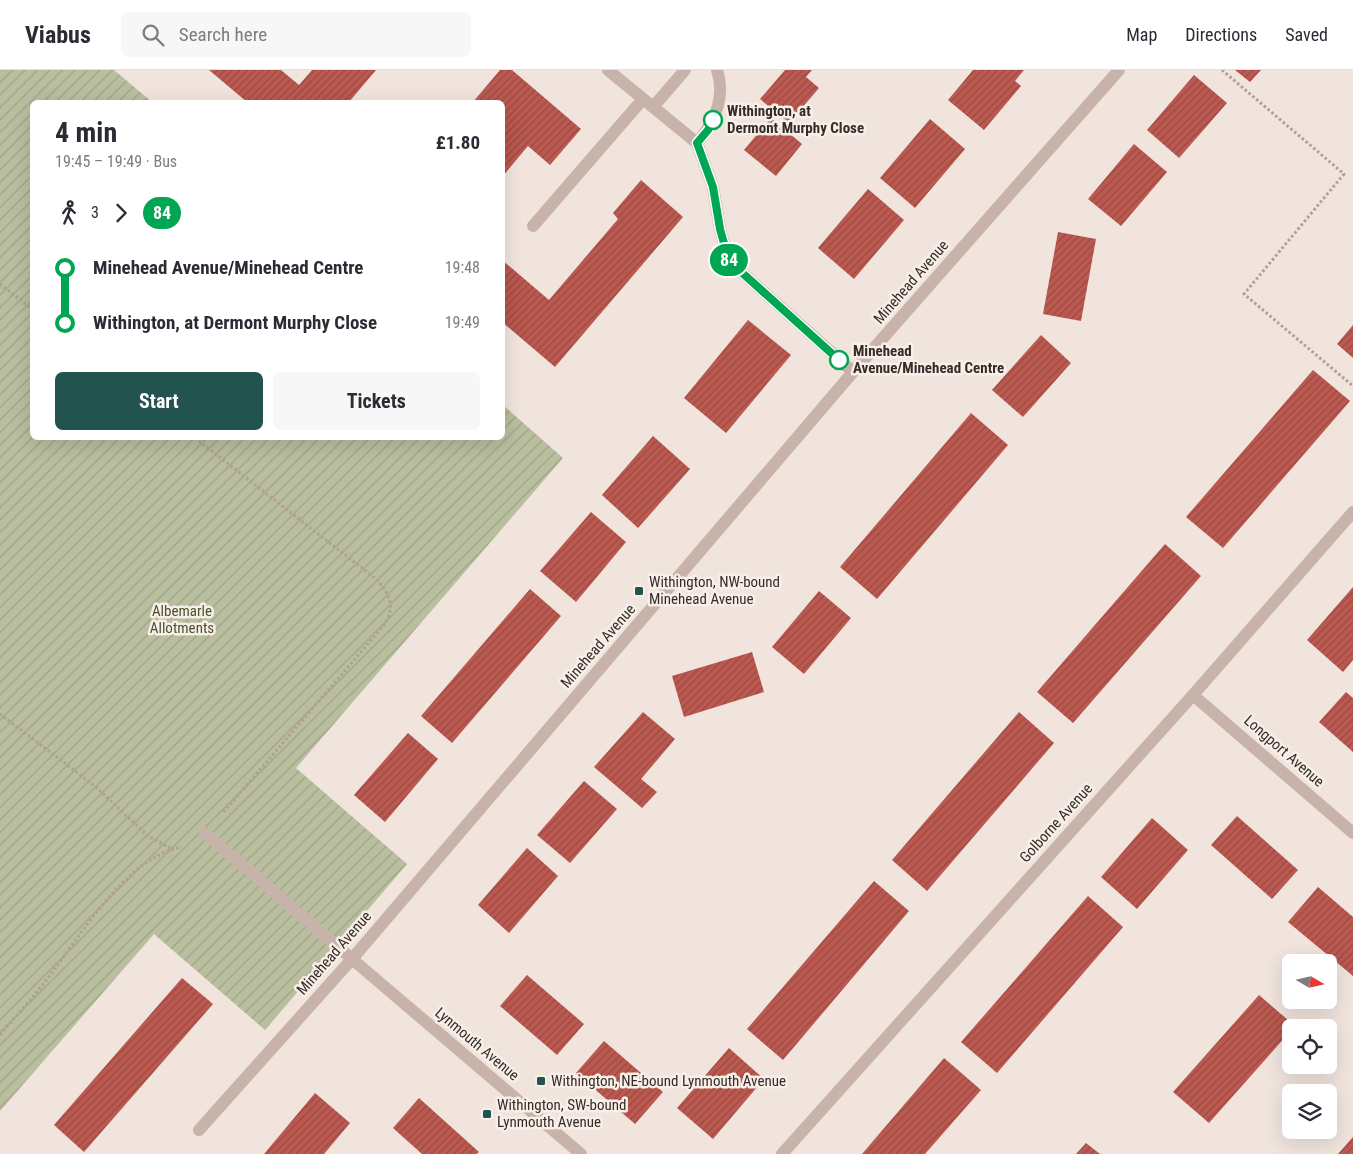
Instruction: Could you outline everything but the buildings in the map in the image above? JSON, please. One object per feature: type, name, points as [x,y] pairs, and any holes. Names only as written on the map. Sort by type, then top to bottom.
[{"type":"street","points":[[608,70],[697,143],[713,187],[720,229],[729,261],[853,372]]},
{"type":"street","points":[[533,226],[648,103],[685,70]]},
{"type":"street","points":[[697,143],[708,130],[718,109],[720,79],[717,70]]},
{"type":"street","name":"Minehead Avenue","points":[[199,1130],[352,958],[853,372],[1119,70]]},
{"type":"street","name":"Golborne Avenue","points":[[782,1154],[1193,695],[1353,512]]},
{"type":"street","name":"Longport Avenue","points":[[1193,695],[1353,833]]},
{"type":"street","name":"Lynmouth Avenue","points":[[205,833],[581,1154]]},
{"type":"path","points":[[1222,70],[1344,174],[1244,294],[1353,386]]},
{"type":"path","points":[[0,284],[30,307]]},
{"type":"path","points":[[0,1035],[44,983],[103,904],[141,866],[155,856],[198,842],[390,616],[391,604],[388,592],[376,579],[197,440]]},
{"type":"path","points":[[0,714],[96,787],[148,836],[172,849]]},
{"type":"green space","name":"Albemarle Allotments","points":[[0,70],[114,70],[150,100],[30,100],[30,440],[505,440],[505,407],[563,458],[296,768],[407,864],[265,1030],[154,934],[0,1111]]},
{"type":"bus line","name":"84","points":[[713,120],[708,130],[697,143],[713,187],[720,229],[729,261],[839,360]]},
{"type":"place","name":"Withington, at Dermont Murphy Close","points":[[713,120]]},
{"type":"place","name":"Minehead Avenue/Minehead Centre","points":[[839,360]]},
{"type":"place","name":"Withington, NW-bound Minehead Avenue","points":[[639,591]]},
{"type":"place","name":"Withington, NE-bound Lynmouth Avenue","points":[[541,1081]]},
{"type":"place","name":"Withington, SW-bound Lynmouth Avenue","points":[[487,1114]]}]
